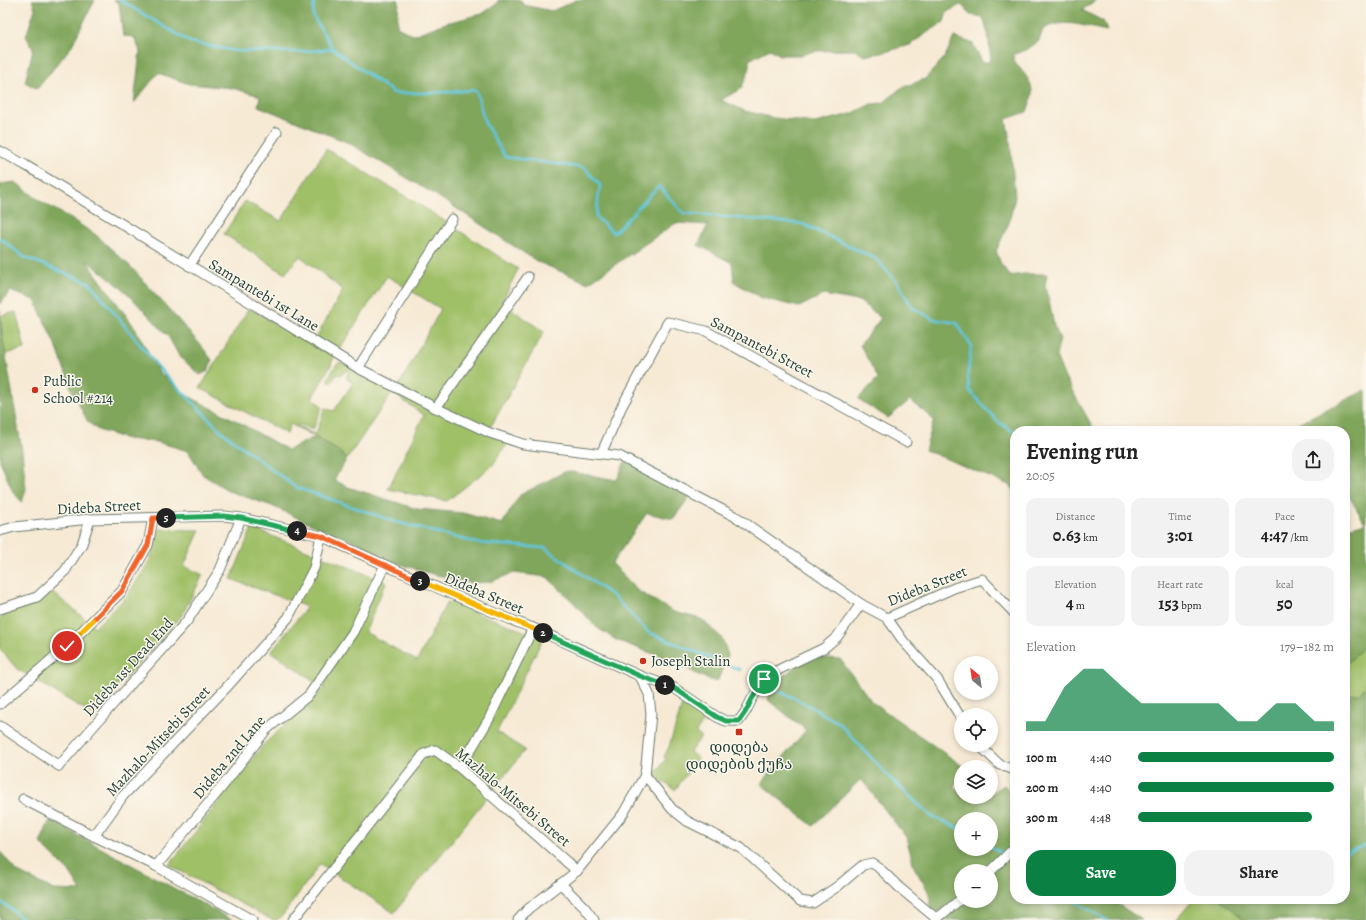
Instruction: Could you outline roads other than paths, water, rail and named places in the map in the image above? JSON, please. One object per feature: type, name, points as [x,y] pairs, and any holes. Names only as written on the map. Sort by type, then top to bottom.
[{"type":"street","points":[[189,266],[277,132]]},
{"type":"street","name":"Sampantebi 1st Lane","points":[[0,151],[358,368],[436,408],[490,432],[523,444],[601,454]]},
{"type":"street","points":[[358,368],[452,219]]},
{"type":"street","points":[[436,408],[528,277]]},
{"type":"street","name":"Sampantebi Street","points":[[601,454],[622,406],[668,322],[706,330],[906,442]]},
{"type":"street","points":[[601,454],[619,456],[738,518],[861,604]]},
{"type":"street","name":"Dideba Street","points":[[0,531],[14,527],[90,519],[224,516],[241,518],[321,536],[640,676],[674,688],[717,717],[726,721],[739,721],[764,679],[778,670],[824,648],[837,637],[861,604],[887,618],[954,588],[982,579],[1010,609]]},
{"type":"street","points":[[0,704],[67,646],[122,591],[148,545],[153,518]]},
{"type":"street","name":"Dideba 1st Dead End","points":[[0,726],[59,766],[187,621],[220,570],[241,518]]},
{"type":"street","points":[[0,609],[36,597],[65,572],[82,544],[90,519]]},
{"type":"street","name":"Mazhalo-Mitsebi Street","points":[[94,836],[123,796],[226,688],[288,618],[314,568],[321,536]]},
{"type":"street","name":"Dideba 2nd Lane","points":[[156,866],[222,787],[266,730],[309,695],[353,632],[385,565]]},
{"type":"street","points":[[887,618],[904,642],[937,679],[955,708]]},
{"type":"street","points":[[460,768],[489,719],[533,628]]},
{"type":"street","points":[[518,920],[528,908],[577,871],[623,814],[645,775],[652,714],[649,694],[640,676]]},
{"type":"street","name":"Mazhalo-Mitsebi Street","points":[[293,920],[424,754],[435,750],[460,768],[577,871]]},
{"type":"street","points":[[987,752],[1000,764],[1010,768]]},
{"type":"street","points":[[645,775],[672,809],[688,821],[741,848],[800,901],[813,903],[838,886],[863,864],[872,863],[936,920],[954,906]]},
{"type":"street","points":[[23,799],[156,866],[252,920]]},
{"type":"street","points":[[998,864],[1010,852]]},
{"type":"street","points":[[561,884],[585,908],[594,920]]},
{"type":"waterway","points":[[120,0],[190,42],[235,51],[298,52],[333,49]]},
{"type":"waterway","points":[[314,0],[313,16],[333,49],[394,93],[429,93],[476,90],[485,123],[505,157],[585,168],[600,185],[596,217],[614,233],[659,186],[683,213],[803,224],[876,259],[897,282],[912,307],[933,319],[957,323],[971,346],[968,373],[969,390],[997,421],[1010,430]]},
{"type":"waterway","points":[[0,238],[24,257],[90,283],[160,369],[221,431],[295,487],[396,522],[477,543],[545,548],[613,596],[648,632],[740,670]]},
{"type":"waterway","points":[[773,689],[797,699],[839,723],[891,779],[932,817],[954,826]]},
{"type":"waterway","points":[[1350,851],[1366,845]]},
{"type":"waterway","points":[[998,851],[1005,853]]},
{"type":"waterway","points":[[0,901],[25,920]]},
{"type":"waterway","points":[[1079,904],[1107,920]]},
{"type":"place","name":"Public School #214","points":[[35,390]]},
{"type":"place","name":"Joseph Stalin","points":[[643,661]]},
{"type":"place","name":"დიდება დიდების ქუჩა","points":[[739,732]]}]
